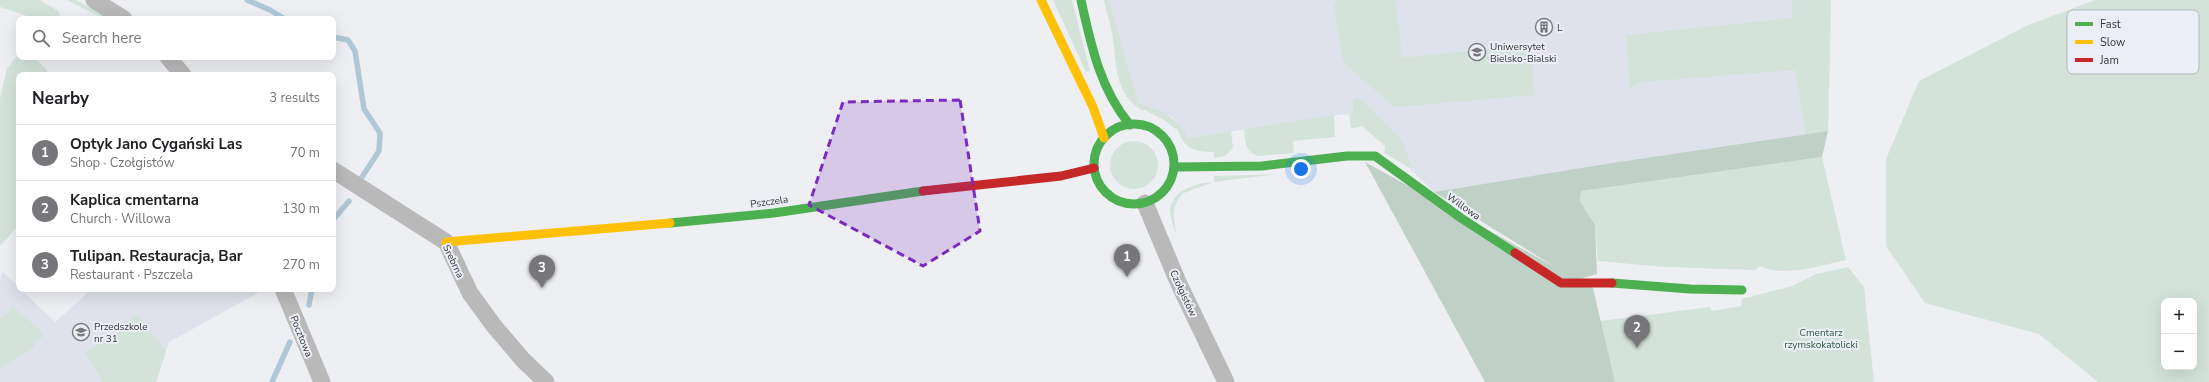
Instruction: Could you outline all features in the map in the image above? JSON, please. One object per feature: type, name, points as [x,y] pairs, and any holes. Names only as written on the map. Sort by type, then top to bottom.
[{"type":"street","points":[[94,0],[119,16]]},
{"type":"street","points":[[1041,0],[1093,107],[1104,138]]},
{"type":"street","points":[[1081,0],[1091,42],[1110,98],[1118,113],[1130,124]]},
{"type":"street","points":[[170,60],[180,72]]},
{"type":"street","points":[[1130,124],[1146,126],[1164,138],[1173,156],[1174,167],[1171,179],[1165,189],[1157,197],[1145,203],[1126,204],[1114,200],[1104,192],[1097,181],[1094,168],[1097,149],[1104,138],[1120,127],[1130,124]]},
{"type":"street","name":"Willowa","points":[[1174,167],[1262,166],[1347,156],[1375,156],[1461,218],[1562,282],[1571,284],[1601,282],[1696,290],[1742,290]]},
{"type":"street","name":"Pszczela","points":[[446,242],[645,226],[774,213],[888,195],[1062,176],[1094,168]]},
{"type":"street","name":"Srebrna","points":[[336,172],[446,242],[470,293],[494,326],[522,360],[546,382]]},
{"type":"street","name":"Czołgistów","points":[[1145,203],[1178,282],[1226,382]]},
{"type":"street","name":"Pocztowa","points":[[284,292],[322,382]]},
{"type":"highlighted area","points":[[960,100],[980,231],[923,266],[809,205],[843,102]]},
{"type":"shaded area","name":"Uniwersytet Bielsko-Bialski","points":[[1109,0],[1831,0],[1828,131],[1612,163],[1434,192],[1353,113],[1187,138],[1172,117],[1139,103]]},
{"type":"shaded area","points":[[1828,131],[1822,157],[1581,191],[1580,201],[1595,225],[1597,274],[1576,280],[1434,192],[1612,163]]},
{"type":"shaded area","points":[[1365,162],[1593,288],[1615,382],[1485,382]]},
{"type":"shaded area","name":"Przedszkole nr 31","points":[[2,271],[16,284],[16,292],[24,292],[55,322],[89,292],[260,292],[169,342],[156,382],[0,382],[0,281]]},
{"type":"green space","points":[[0,0],[39,0],[59,11],[60,16],[27,16],[0,7]]},
{"type":"green space","points":[[67,0],[76,0],[105,16],[98,16]]},
{"type":"green space","points":[[1053,0],[1072,0],[1090,71],[1086,72]]},
{"type":"green space","points":[[1104,0],[1109,0],[1139,103],[1168,115],[1178,124],[1188,138],[1231,131],[1233,148],[1225,156],[1214,158],[1214,152],[1200,151],[1190,147],[1182,140],[1177,128],[1175,129],[1166,121],[1145,110],[1142,110],[1126,95],[1118,76],[1112,33]]},
{"type":"green space","points":[[1338,0],[1396,0],[1402,58],[1531,44],[1535,95],[1397,107],[1392,105],[1346,65],[1342,57],[1334,5]]},
{"type":"green space","points":[[1791,0],[1831,0],[1828,131],[1806,135],[1795,70],[1642,82],[1630,88],[1626,35],[1793,18]]},
{"type":"green space","points":[[2095,0],[2209,0],[2209,382],[2098,382],[2039,334],[1925,303],[1886,246],[1886,159],[1919,81],[2026,26],[2067,11],[2067,74],[2199,74],[2199,10],[2068,10]]},
{"type":"green space","points":[[16,58],[16,60],[37,60],[47,70],[47,72],[16,72],[16,228],[0,246],[0,99],[7,68]]},
{"type":"green space","points":[[1358,98],[1362,99],[1402,140],[1412,169],[1384,153],[1385,146],[1362,126],[1351,129],[1349,113],[1353,113],[1353,100]]},
{"type":"green space","points":[[1334,115],[1335,137],[1293,141],[1294,153],[1259,156],[1248,149],[1244,129]]},
{"type":"green space","points":[[1134,141],[1143,143],[1151,148],[1156,156],[1158,165],[1156,174],[1151,182],[1143,187],[1134,189],[1125,187],[1117,182],[1112,174],[1110,165],[1112,156],[1117,148],[1125,143]]},
{"type":"green space","points":[[1822,157],[1846,260],[1791,271],[1779,271],[1760,266],[1755,270],[1665,267],[1598,261],[1595,225],[1580,201],[1581,191]]},
{"type":"green space","points":[[1277,174],[1214,182],[1214,176]]},
{"type":"green space","points":[[1214,182],[1184,193],[1180,197],[1174,214],[1177,237],[1170,213],[1171,205],[1174,199],[1179,193],[1192,186]]},
{"type":"green space","name":"Cmentarz rzymskokatolicki","points":[[1848,267],[1864,287],[1874,382],[1615,382],[1600,321],[1710,307],[1712,311],[1741,306],[1742,299],[1792,286],[1816,274]]},
{"type":"green space","points":[[13,307],[38,328],[44,336],[33,343],[35,347],[0,368],[0,319]]},
{"type":"green space","points":[[138,314],[166,351],[156,382],[103,382],[85,352],[117,333],[115,328]]},
{"type":"waterway","points":[[247,0],[280,16]]},
{"type":"waterway","points":[[336,38],[348,40],[355,51],[364,109],[380,133],[379,151],[362,177]]},
{"type":"waterway","points":[[336,216],[349,201]]},
{"type":"waterway","points":[[309,305],[311,292]]},
{"type":"waterway","points":[[272,382],[290,342]]},
{"type":"traffic: fast","points":[[1081,0],[1098,66],[1111,97],[1130,125]]},
{"type":"traffic: fast","points":[[1134,124],[1149,127],[1162,136],[1171,149],[1174,164],[1171,179],[1162,192],[1149,201],[1134,204],[1119,201],[1106,192],[1097,179],[1094,164],[1097,149],[1106,136],[1119,127],[1134,124]]},
{"type":"traffic: fast","points":[[1174,167],[1262,166],[1347,156],[1375,156],[1461,218],[1515,253]]},
{"type":"traffic: fast","points":[[670,223],[774,213],[923,191]]},
{"type":"traffic: fast","points":[[1612,283],[1690,289],[1742,290]]},
{"type":"traffic: slow","points":[[1041,0],[1093,107],[1104,138]]},
{"type":"traffic: slow","points":[[446,242],[670,223]]},
{"type":"traffic: jam","points":[[923,191],[1061,176],[1094,168]]},
{"type":"traffic: jam","points":[[1515,253],[1561,283],[1612,283]]},
{"type":"place","name":"L","points":[[1544,27]]},
{"type":"place","name":"Uniwersytet Bielsko-Bialski","points":[[1477,52]]},
{"type":"place","name":"Optyk Jano Cygański Las","points":[[1127,277]]},
{"type":"place","name":"Tulipan. Restauracja, Bar","points":[[542,288]]},
{"type":"place","name":"Przedszkole nr 31","points":[[81,332]]},
{"type":"place","name":"Kaplica cmentarna","points":[[1637,348]]}]
